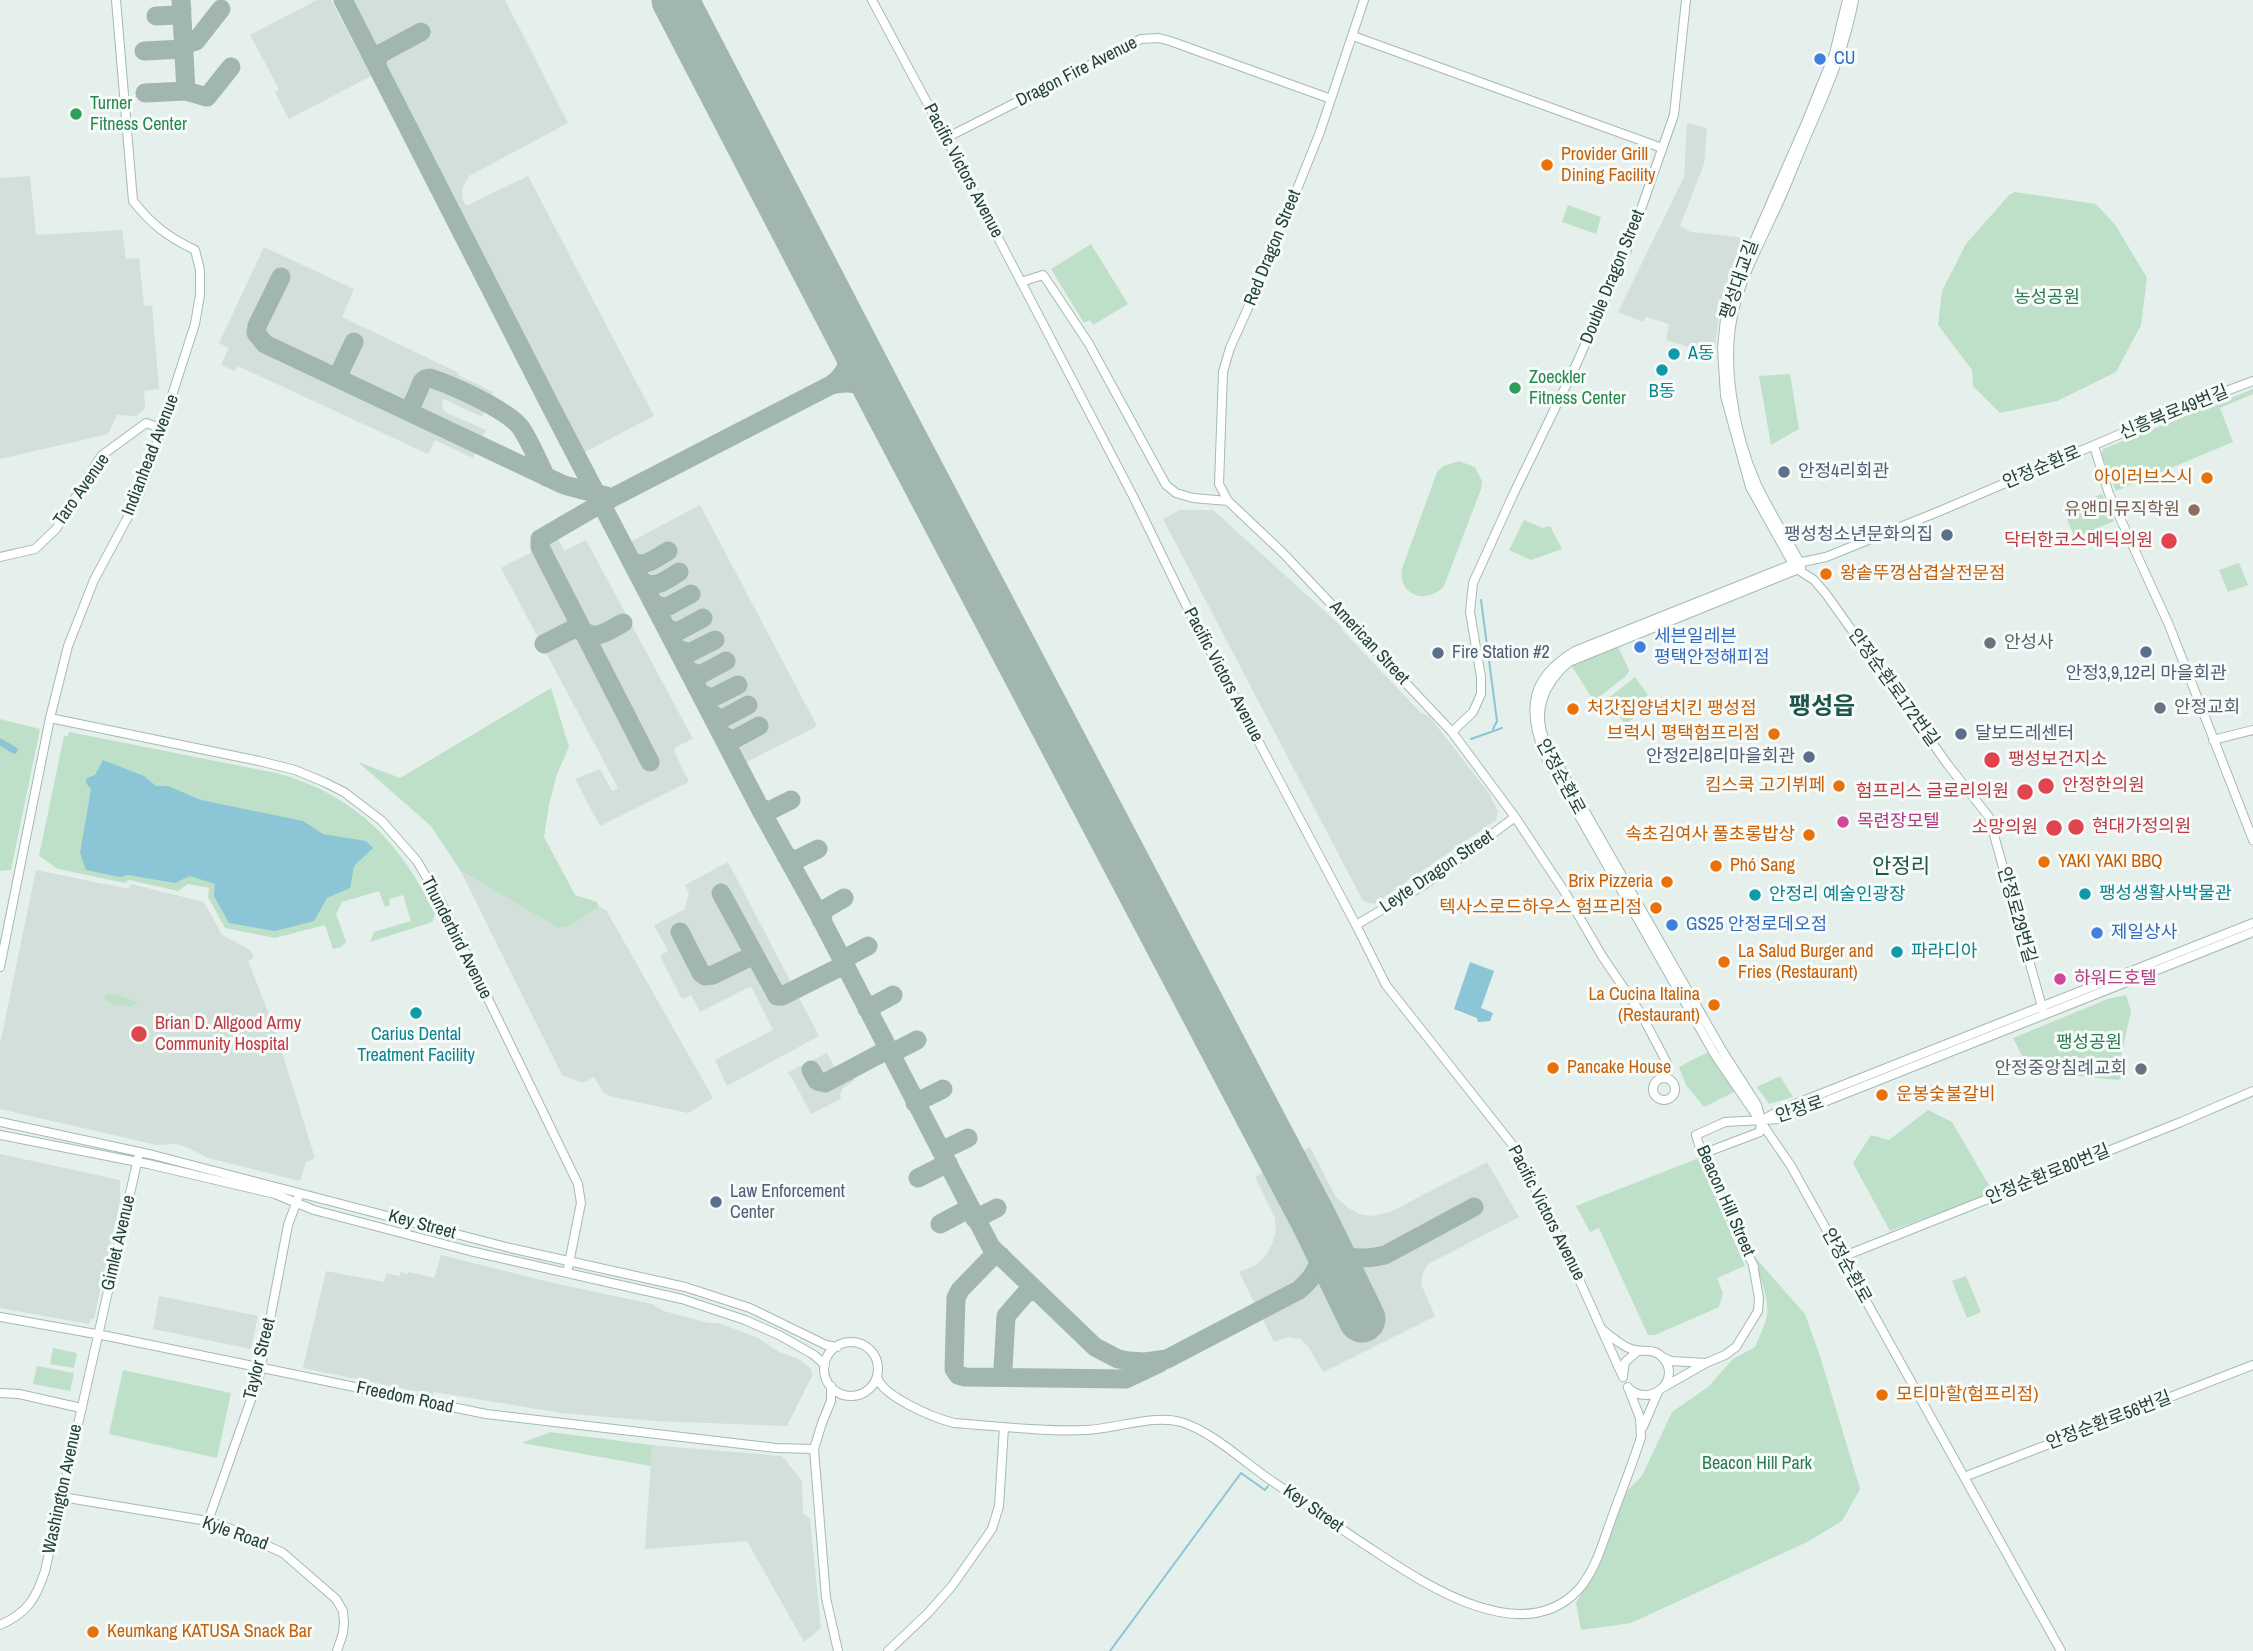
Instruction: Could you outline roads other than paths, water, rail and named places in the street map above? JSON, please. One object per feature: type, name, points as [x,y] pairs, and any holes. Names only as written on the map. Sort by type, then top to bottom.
[{"type":"street","name":"Indianhead Avenue","points":[[0,967],[50,718],[68,646],[94,580],[137,500],[163,429],[195,324],[200,271],[195,250],[169,237],[148,219],[133,201],[116,0]]},
{"type":"street","name":"Pacific Victors Avenue","points":[[872,0],[1386,985],[1515,1148],[1623,1377]]},
{"type":"street","name":"Red Dragon Street","points":[[1227,501],[1219,484],[1223,372],[1230,348],[1316,142],[1364,0]]},
{"type":"street","name":"Double Dragon Street","points":[[1452,732],[1473,712],[1481,694],[1481,677],[1470,612],[1473,583],[1599,316],[1626,252],[1674,115],[1686,0]]},
{"type":"street","name":"팽성대교길","points":[[1798,566],[1750,488],[1725,396],[1722,348],[1725,319],[1733,289],[1809,118],[1834,54],[1847,0]]},
{"type":"street","points":[[1798,566],[1750,467],[1732,393],[1728,360],[1732,320],[1749,265],[1828,87],[1842,51],[1854,0]]},
{"type":"street","points":[[1353,36],[1662,148]]},
{"type":"street","name":"Dragon Fire Avenue","points":[[946,138],[1141,39],[1150,37],[1171,41],[1331,99]]},
{"type":"street","points":[[1021,282],[1043,275],[1089,344],[1166,485],[1176,493],[1193,498],[1227,501]]},
{"type":"street","name":"신흥북로49번길","points":[[2095,446],[2181,408],[2253,381]]},
{"type":"street","name":"Taro Avenue","points":[[0,557],[35,549],[55,529],[101,456],[146,423],[163,429]]},
{"type":"street","name":"안정순환로","points":[[2061,1651],[1791,1166],[1715,1055],[1545,756],[1533,718],[1535,703],[1544,678],[1552,667],[1576,651],[1826,557],[2095,446],[2109,494],[2169,625],[2253,840]]},
{"type":"street","name":"American Street","points":[[1227,501],[1283,553],[1452,732],[1515,817],[1651,1031],[1667,1063],[1666,1078]]},
{"type":"street","name":"안정순환로","points":[[1761,1121],[1757,1105],[1699,1012],[1547,745],[1541,727],[1541,710],[1550,681],[1569,662],[1740,594],[1798,566]]},
{"type":"street","name":"안정순환로172번길","points":[[1798,566],[1814,580],[1989,817]]},
{"type":"street","name":"Thunderbird Avenue","points":[[50,718],[295,770],[344,792],[382,821],[417,861],[441,902],[578,1184],[581,1203],[567,1273]]},
{"type":"street","points":[[2213,740],[2253,730]]},
{"type":"street","name":"Leyte Dragon Street","points":[[1356,925],[1424,885],[1515,817]]},
{"type":"street","name":"안정로29번길","points":[[1989,817],[2043,1010]]},
{"type":"street","name":"안정로","points":[[2043,1010],[2253,923]]},
{"type":"street","name":"안정로","points":[[1761,1121],[1780,1110],[2253,932]]},
{"type":"street","name":"안정순환로80번길","points":[[1842,1257],[2253,1091]]},
{"type":"street","points":[[1702,1154],[1760,1132],[1761,1121]]},
{"type":"street","name":"Beacon Hill Street","points":[[1661,1390],[1736,1347],[1755,1318],[1759,1298],[1754,1266],[1702,1154],[1696,1135],[1726,1122],[1761,1121]]},
{"type":"street","name":"Key Street","points":[[0,1122],[139,1151],[486,1241],[717,1296],[782,1322],[826,1345],[837,1347]]},
{"type":"street","name":"Key Street","points":[[0,1135],[137,1162],[275,1194],[314,1210],[470,1251],[656,1292],[714,1308],[779,1335],[814,1354],[825,1366]]},
{"type":"street","name":"Gimlet Avenue","points":[[98,1334],[139,1151]]},
{"type":"street","name":"Taylor Street","points":[[208,1521],[261,1368],[288,1225],[300,1192]]},
{"type":"street","name":"Freedom Road","points":[[0,1317],[98,1334],[486,1414],[776,1448],[814,1449]]},
{"type":"street","points":[[1603,1330],[1628,1348],[1638,1351],[1651,1350],[1671,1361],[1706,1363]]},
{"type":"street","name":"Washington Avenue","points":[[0,1625],[14,1619],[32,1603],[40,1588],[98,1334]]},
{"type":"street","points":[[844,1395],[831,1386],[826,1377],[825,1366],[829,1355],[837,1347],[852,1342],[868,1348],[877,1362],[877,1377],[883,1388]]},
{"type":"street","points":[[1638,1351],[1625,1362],[1623,1377],[1640,1418],[1641,1433]]},
{"type":"street","points":[[1628,1387],[1640,1395],[1661,1390],[1669,1372],[1662,1357]]},
{"type":"street","name":"안정순환로56번길","points":[[1964,1477],[2253,1365]]},
{"type":"street","points":[[831,1401],[844,1395],[858,1395],[871,1387],[877,1377]]},
{"type":"street","points":[[831,1386],[831,1401],[814,1449],[826,1598],[838,1651]]},
{"type":"street","points":[[871,1387],[883,1388]]},
{"type":"street","name":"Key Street","points":[[883,1388],[940,1419],[954,1423],[1086,1430],[1159,1420],[1180,1422],[1206,1434],[1422,1583],[1470,1605],[1515,1615],[1549,1610],[1572,1596],[1587,1578],[1641,1433],[1661,1390]]},
{"type":"street","points":[[0,1393],[19,1394],[81,1408]]},
{"type":"street","points":[[888,1651],[952,1586],[992,1529],[999,1506],[1003,1427]]},
{"type":"street","name":"Kyle Road","points":[[62,1497],[208,1521],[283,1553],[336,1599],[343,1611],[343,1633],[337,1651]]},
{"type":"water","points":[[103,760],[144,776],[156,786],[168,786],[201,800],[303,821],[323,834],[366,841],[373,848],[354,866],[350,888],[327,898],[314,921],[275,931],[229,923],[214,896],[215,884],[190,876],[175,883],[86,870],[80,853],[91,789],[86,783],[87,778],[95,775]]},
{"type":"water","points":[[1470,962],[1494,971],[1481,1008],[1493,1013],[1490,1021],[1478,1022],[1477,1018],[1454,1009]]},
{"type":"waterway","points":[[1481,600],[1497,721],[1493,729]]},
{"type":"waterway","points":[[1471,739],[1502,728]]},
{"type":"waterway","points":[[0,742],[14,750]]},
{"type":"waterway","points":[[1110,1651],[1241,1473],[1265,1490],[1268,1486]]},
{"type":"place","name":"CU","points":[[1820,59]]},
{"type":"place","name":"Turner Fitness Center","points":[[76,114]]},
{"type":"place","name":"Provider Grill Dining Facility","points":[[1547,165]]},
{"type":"place","name":"A동","points":[[1674,354]]},
{"type":"place","name":"B동","points":[[1662,370]]},
{"type":"place","name":"Zoeckler Fitness Center","points":[[1515,388]]},
{"type":"place","name":"안정4리회관","points":[[1784,472]]},
{"type":"place","name":"아이러브스시","points":[[2207,478]]},
{"type":"place","name":"유앤미뮤직학원","points":[[2194,510]]},
{"type":"place","name":"팽성청소년문화의집","points":[[1947,535]]},
{"type":"place","name":"닥터한코스메딕의원","points":[[2169,541]]},
{"type":"place","name":"왕솥뚜껑삼겹살전문점","points":[[1826,574]]},
{"type":"place","name":"안성사","points":[[1990,643]]},
{"type":"place","name":"세븐일레븐 평택안정해피점","points":[[1640,647]]},
{"type":"place","name":"안정3,9,12리 마을회관","points":[[2146,652]]},
{"type":"place","name":"Fire Station #2","points":[[1438,653]]},
{"type":"place","name":"안정교회","points":[[2160,708]]},
{"type":"place","name":"처갓집양념치킨 팽성점","points":[[1573,709]]},
{"type":"place","name":"브럭시 평택험프리점","points":[[1774,734]]},
{"type":"place","name":"달보드레센터","points":[[1961,734]]},
{"type":"place","name":"안정2리8리마을회관","points":[[1809,757]]},
{"type":"place","name":"팽성보건지소","points":[[1992,760]]},
{"type":"place","name":"킴스쿡 고기뷔페","points":[[1839,786]]},
{"type":"place","name":"안정한의원","points":[[2046,786]]},
{"type":"place","name":"험프리스 글로리의원","points":[[2025,792]]},
{"type":"place","name":"목련장모텔","points":[[1843,822]]},
{"type":"place","name":"현대가정의원","points":[[2076,827]]},
{"type":"place","name":"소망의원","points":[[2054,828]]},
{"type":"place","name":"속초김여사 풀초롱밥상","points":[[1809,835]]},
{"type":"place","name":"YAKI YAKI BBQ","points":[[2044,862]]},
{"type":"place","name":"Phó Sang","points":[[1716,866]]},
{"type":"place","name":"Brix Pizzeria","points":[[1667,882]]},
{"type":"place","name":"팽성생활사박물관","points":[[2085,894]]},
{"type":"place","name":"안정리 예술인광장","points":[[1755,895]]},
{"type":"place","name":"텍사스로드하우스 험프리점","points":[[1656,908]]},
{"type":"place","name":"GS25 안정로데오점","points":[[1672,925]]},
{"type":"place","name":"제일상사","points":[[2097,933]]},
{"type":"place","name":"파라디아","points":[[1897,952]]},
{"type":"place","name":"La Salud Burger and Fries (Restaurant)","points":[[1724,962]]},
{"type":"place","name":"하워드호텔","points":[[2060,979]]},
{"type":"place","name":"La Cucina Italina (Restaurant)","points":[[1714,1005]]},
{"type":"place","name":"Carius Dental Treatment Facility","points":[[416,1013]]},
{"type":"place","name":"Brian D. Allgood Army Community Hospital","points":[[139,1034]]},
{"type":"place","name":"Pancake House","points":[[1553,1068]]},
{"type":"place","name":"안정중앙침례교회","points":[[2141,1069]]},
{"type":"place","name":"운봉숯불갈비","points":[[1882,1095]]},
{"type":"place","name":"Law Enforcement Center","points":[[716,1202]]},
{"type":"place","name":"모티마할(험프리점)","points":[[1882,1395]]},
{"type":"place","name":"Keumkang KATUSA Snack Bar","points":[[93,1632]]},
{"type":"district","name":"팽성읍","points":[[1822,708]]},
{"type":"district","name":"안정리","points":[[1901,867]]},
{"type":"park label","name":"농성공원","points":[[2047,298]]},
{"type":"park label","name":"팽성공원","points":[[2089,1043]]},
{"type":"park label","name":"Beacon Hill Park","points":[[1757,1464]]}]
